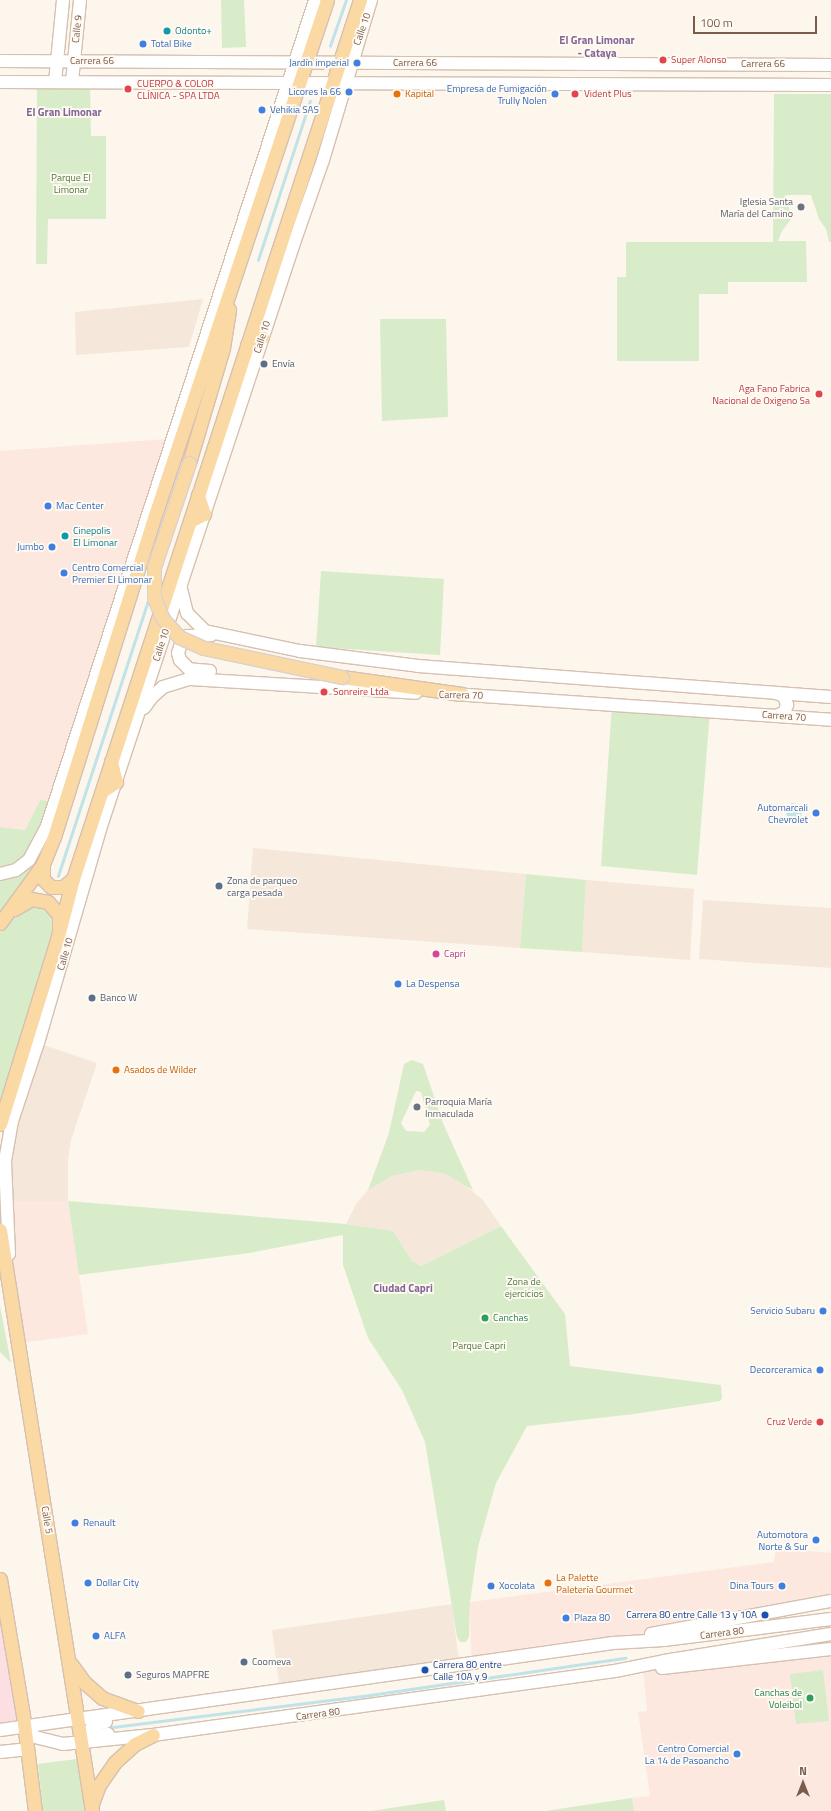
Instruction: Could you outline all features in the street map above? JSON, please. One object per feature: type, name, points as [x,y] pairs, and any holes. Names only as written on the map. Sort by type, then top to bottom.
[{"type":"main road","name":"Calle 9","points":[[55,82],[63,0]]},
{"type":"main road","name":"Calle 9","points":[[72,82],[80,0]]},
{"type":"main road","points":[[301,62],[316,0]]},
{"type":"main road","points":[[157,499],[301,62],[327,0]]},
{"type":"main road","name":"Calle 10","points":[[0,1124],[57,940],[73,879],[111,762],[247,345],[339,83],[360,0]]},
{"type":"main road","name":"Calle 10","points":[[345,62],[371,0]]},
{"type":"main road","name":"Carrera 66","points":[[0,61],[831,65]]},
{"type":"main road","name":"Carrera 66","points":[[0,82],[831,85]]},
{"type":"main road","points":[[73,879],[64,887],[51,887],[42,879],[43,864],[49,835],[79,727],[234,274],[294,83]]},
{"type":"main road","name":"Calle 10","points":[[13,1299],[5,1201],[6,1161],[12,1121],[116,782],[262,337],[323,160],[339,83]]},
{"type":"main road","points":[[234,274],[223,348],[189,463],[154,567],[154,598],[163,619],[179,636],[204,648],[342,677],[462,694]]},
{"type":"main road","points":[[261,306],[268,320]]},
{"type":"main road","points":[[247,345],[262,337]]},
{"type":"main road","points":[[190,521],[204,514],[198,495]]},
{"type":"main road","points":[[0,874],[16,870],[30,860],[49,835],[92,722],[149,520]]},
{"type":"main road","points":[[184,576],[182,598],[187,613],[202,628],[222,636]]},
{"type":"main road","points":[[276,682],[261,674],[189,669],[180,660],[179,647],[187,636],[193,634],[222,636],[330,656],[418,666],[831,697]]},
{"type":"main road","name":"Carrera 70","points":[[128,748],[147,703],[170,684],[197,678],[276,682],[442,695],[462,694],[831,720]]},
{"type":"main road","points":[[775,716],[784,713],[787,705],[784,696],[776,693]]},
{"type":"main road","points":[[79,727],[92,722]]},
{"type":"main road","points":[[79,727],[86,738]]},
{"type":"main road","points":[[102,791],[116,782],[111,762]]},
{"type":"main road","points":[[4,919],[43,864]]},
{"type":"main road","points":[[4,919],[31,899],[48,902],[58,915],[57,940]]},
{"type":"main road","name":"Calle 5","points":[[0,1230],[13,1299],[92,1809]]},
{"type":"main road","points":[[0,1579],[24,1727],[35,1811]]},
{"type":"main road","name":"Carrera 80","points":[[0,1730],[613,1643],[830,1601]]},
{"type":"main road","name":"Carrera 80","points":[[613,1643],[664,1640],[831,1619]]},
{"type":"main road","name":"Carrera 80","points":[[615,1671],[664,1661],[831,1634]]},
{"type":"main road","name":"Carrera 80","points":[[24,1727],[35,1737],[50,1742],[81,1743],[153,1735],[615,1671],[741,1661],[831,1648]]},
{"type":"main road","points":[[68,1658],[80,1677],[96,1693],[116,1705],[138,1711]]},
{"type":"main road","points":[[138,1711],[128,1717],[93,1724],[90,1732],[95,1735],[135,1732],[153,1735]]},
{"type":"main road","points":[[92,1809],[99,1785],[115,1762],[135,1744],[153,1735]]},
{"type":"main road","points":[[0,1752],[27,1749]]},
{"type":"shaded area","points":[[203,299],[189,347],[76,355],[75,312]]},
{"type":"shaded area","name":"Centro Comercial Premier El Limonar","points":[[167,439],[55,802],[40,800],[25,830],[0,827],[0,451]]},
{"type":"shaded area","points":[[253,848],[526,874],[520,948],[247,929]]},
{"type":"shaded area","points":[[586,880],[694,889],[690,960],[582,952]]},
{"type":"shaded area","points":[[703,900],[831,908],[831,968],[699,959]]},
{"type":"shaded area","points":[[38,1043],[97,1063],[71,1140],[68,1160],[68,1201],[5,1201],[5,1161]]},
{"type":"shaded area","points":[[419,1170],[446,1174],[459,1180],[483,1200],[501,1226],[422,1266],[412,1261],[393,1231],[346,1224],[356,1204],[368,1190],[392,1176]]},
{"type":"shaded area","points":[[5,1201],[68,1201],[88,1334],[20,1343]]},
{"type":"shaded area","points":[[776,1548],[831,1553],[831,1601],[613,1643],[475,1658],[471,1654],[470,1602],[774,1562]]},
{"type":"shaded area","points":[[0,1579],[24,1727],[0,1730]]},
{"type":"shaded area","points":[[452,1604],[459,1662],[280,1691],[272,1630]]},
{"type":"shaded area","name":"Centro Comercial La 14 de Pasoancho","points":[[831,1649],[831,1811],[634,1811],[632,1798],[650,1796],[638,1712],[647,1711],[643,1670]]},
{"type":"green space","points":[[221,0],[244,0],[246,47],[222,48]]},
{"type":"green space","name":"Parque El Limonar","points":[[37,82],[90,82],[91,136],[106,136],[106,219],[48,219],[47,264],[36,264]]},
{"type":"green space","points":[[774,94],[831,94],[831,242],[829,242],[826,229],[819,219],[811,195],[785,195],[792,218],[782,231],[778,241],[806,241],[807,282],[728,282],[728,294],[699,294],[699,361],[617,361],[617,277],[626,277],[626,242],[773,242]]},
{"type":"green space","points":[[380,319],[446,319],[448,417],[382,421]]},
{"type":"green space","points":[[321,571],[444,579],[440,655],[316,647]]},
{"type":"green space","points":[[612,705],[710,711],[697,875],[601,866]]},
{"type":"green space","points":[[40,800],[55,802],[32,857],[43,864],[9,913],[31,899],[59,915],[0,1124],[0,827],[25,830]]},
{"type":"green space","points":[[526,874],[586,880],[582,952],[520,948]]},
{"type":"green space","points":[[412,1060],[423,1064],[443,1123],[473,1190],[446,1174],[419,1170],[392,1176],[368,1190],[389,1133],[404,1064]],"holes":[[[416,1091],[421,1092],[430,1125],[424,1132],[406,1131],[401,1123]]]},
{"type":"green space","name":"Parque Capri","points":[[68,1201],[346,1224],[393,1231],[412,1261],[421,1266],[501,1226],[565,1314],[570,1366],[721,1385],[722,1398],[720,1401],[634,1414],[527,1426],[496,1483],[478,1547],[470,1602],[469,1637],[466,1642],[460,1642],[457,1637],[425,1442],[402,1390],[368,1338],[343,1265],[343,1235],[249,1253],[79,1275]]},
{"type":"green space","points":[[0,1306],[11,1363],[0,1352]]},
{"type":"green space","name":"Canchas de Voleibol","points":[[823,1670],[829,1721],[796,1724],[790,1674]]},
{"type":"green space","points":[[84,1758],[92,1811],[43,1811],[38,1764]]},
{"type":"green space","points":[[632,1798],[634,1811],[545,1811]]},
{"type":"green space","points":[[444,1800],[446,1811],[371,1811]]},
{"type":"water","points":[[791,803],[802,805],[801,820],[787,819],[786,810],[791,810]]},
{"type":"waterway","points":[[330,46],[346,0]]},
{"type":"waterway","points":[[258,260],[310,101]]},
{"type":"waterway","points":[[58,876],[149,598]]},
{"type":"waterway","points":[[105,1728],[370,1695],[625,1658]]},
{"type":"place","name":"Odonto+","points":[[167,31]]},
{"type":"place","name":"Total Bike","points":[[143,44]]},
{"type":"place","name":"Super Alonso","points":[[663,60]]},
{"type":"place","name":"Jardín imperial","points":[[357,63]]},
{"type":"place","name":"CUERPO & COLOR CLÍNICA - SPA LTDA","points":[[128,89]]},
{"type":"place","name":"Licores la 66","points":[[349,92]]},
{"type":"place","name":"Kapital","points":[[397,94]]},
{"type":"place","name":"Empresa de Fumigación Trully Nolen","points":[[555,94]]},
{"type":"place","name":"Vident Plus","points":[[575,94]]},
{"type":"place","name":"Vehikia SAS","points":[[262,110]]},
{"type":"place","name":"Iglesia Santa María del Camino","points":[[801,207]]},
{"type":"place","name":"Envía","points":[[264,364]]},
{"type":"place","name":"Aga Fano Fabrica Nacional de Oxigeno Sa","points":[[819,394]]},
{"type":"place","name":"Mac Center","points":[[48,506]]},
{"type":"place","name":"Cinepolis El Limonar","points":[[65,536]]},
{"type":"place","name":"Jumbo","points":[[52,547]]},
{"type":"place","name":"Centro Comercial Premier El Limonar","points":[[64,573]]},
{"type":"place","name":"Sonreire Ltda","points":[[324,692]]},
{"type":"place","name":"Automarcali Chevrolet","points":[[816,813]]},
{"type":"place","name":"Zona de parqueo carga pesada","points":[[219,886]]},
{"type":"place","name":"Capri","points":[[436,954]]},
{"type":"place","name":"La Despensa","points":[[398,984]]},
{"type":"place","name":"Banco W","points":[[92,998]]},
{"type":"place","name":"Asados de Wilder","points":[[116,1070]]},
{"type":"place","name":"Parroquia María Inmaculada","points":[[417,1107]]},
{"type":"place","name":"Servicio Subaru","points":[[823,1311]]},
{"type":"place","name":"Canchas","points":[[485,1318]]},
{"type":"place","name":"Decorceramica","points":[[820,1370]]},
{"type":"place","name":"Cruz Verde","points":[[820,1422]]},
{"type":"place","name":"Renault","points":[[75,1523]]},
{"type":"place","name":"Automotora Norte & Sur","points":[[816,1540]]},
{"type":"place","name":"Dollar City","points":[[88,1583]]},
{"type":"place","name":"La Palette Paletería Gourmet","points":[[548,1583]]},
{"type":"place","name":"Xocolata","points":[[491,1586]]},
{"type":"place","name":"Dina Tours","points":[[782,1586]]},
{"type":"place","name":"Carrera 80 entre Calle 13 y 10A","points":[[765,1615]]},
{"type":"place","name":"Plaza 80","points":[[566,1618]]},
{"type":"place","name":"ALFA","points":[[96,1636]]},
{"type":"place","name":"Coomeva","points":[[244,1662]]},
{"type":"place","name":"Carrera 80 entre Calle 10A y 9","points":[[425,1670]]},
{"type":"place","name":"Seguros MAPFRE","points":[[128,1675]]},
{"type":"place","name":"Canchas de Voleibol","points":[[810,1698]]},
{"type":"place","name":"Centro Comercial La 14 de Pasoancho","points":[[737,1754]]},
{"type":"district","name":"El Gran Limonar - Cataya","points":[[597,47]]},
{"type":"district","name":"El Gran Limonar","points":[[64,112]]},
{"type":"district","name":"Ciudad Capri","points":[[403,1288]]},
{"type":"park label","name":"Zona de ejercicios","points":[[524,1286]]}]
